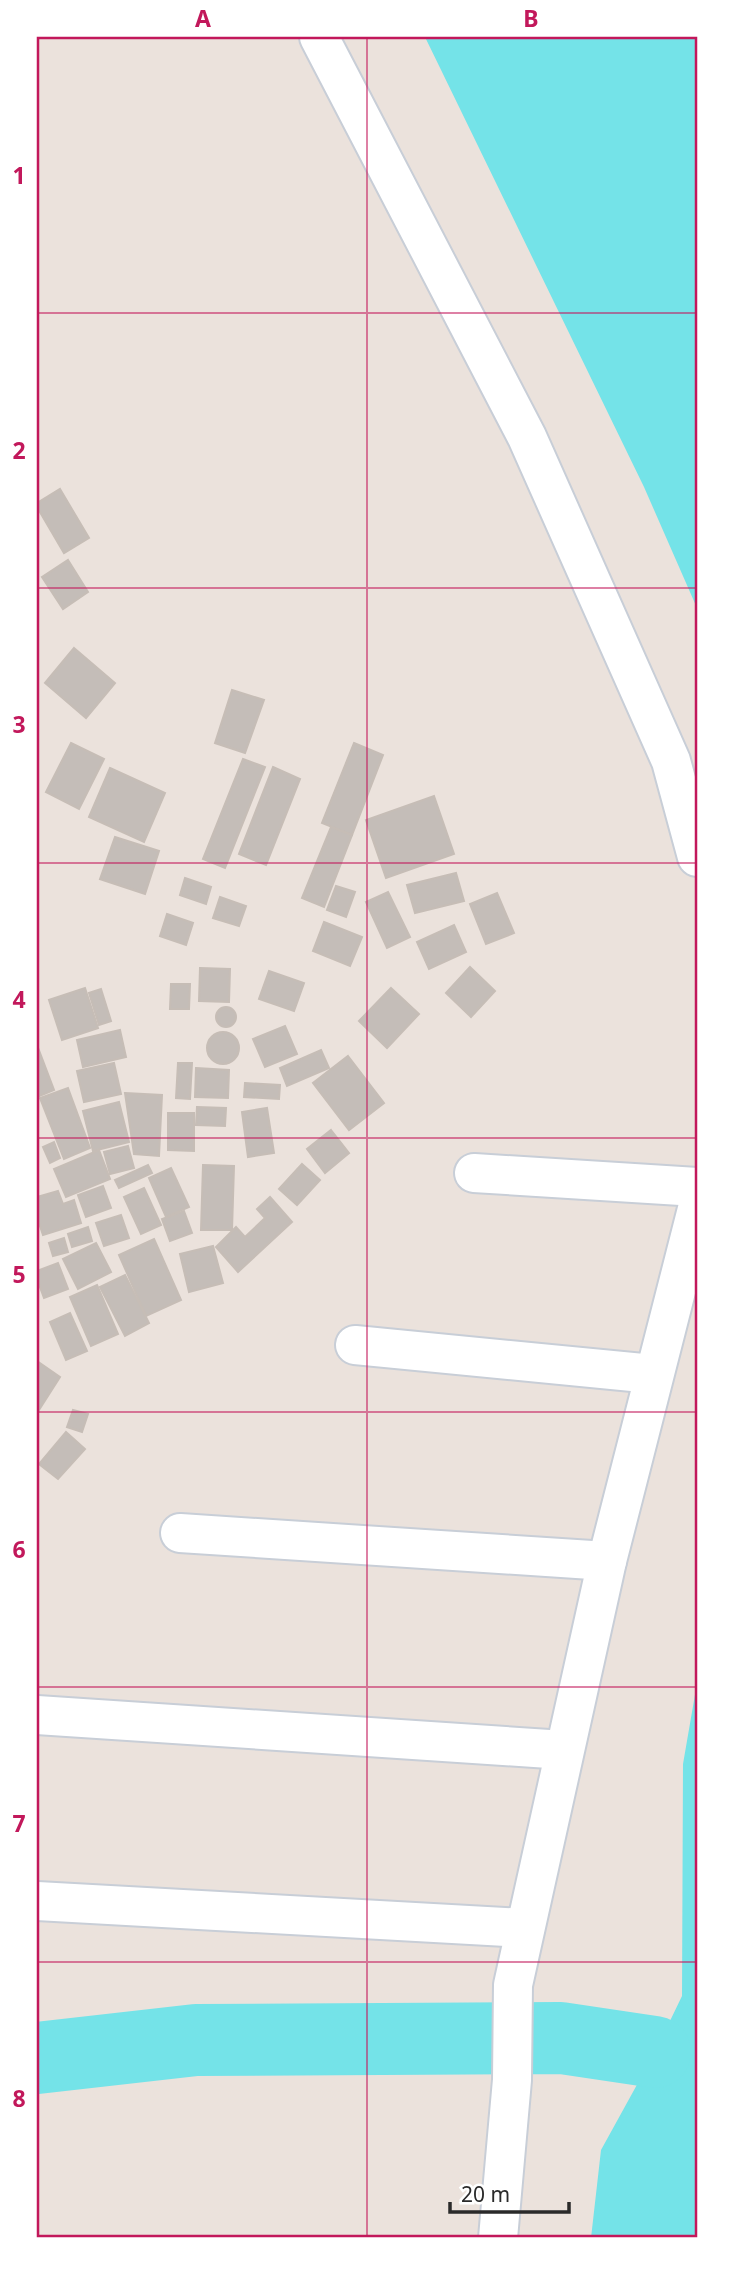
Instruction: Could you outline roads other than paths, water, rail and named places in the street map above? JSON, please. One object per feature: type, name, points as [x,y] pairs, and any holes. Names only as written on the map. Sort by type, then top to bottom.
[{"type":"street","points":[[318,37],[527,437],[671,761],[697,857]]},
{"type":"street","points":[[474,1173],[697,1187]]},
{"type":"street","points":[[498,2238],[512,2080],[513,1985],[607,1561],[697,1209]]},
{"type":"street","points":[[355,1345],[653,1374]]},
{"type":"street","points":[[180,1533],[607,1561]]},
{"type":"street","points":[[37,1715],[564,1751]]},
{"type":"street","points":[[37,1901],[525,1928]]},
{"type":"water","points":[[425,37],[697,37],[697,608],[644,487]]},
{"type":"water","points":[[697,1683],[697,2238],[591,2238],[601,2150],[655,2052],[682,1996],[683,1764]]},
{"type":"waterway","points":[[37,2058],[196,2040],[561,2038],[655,2052]]}]
